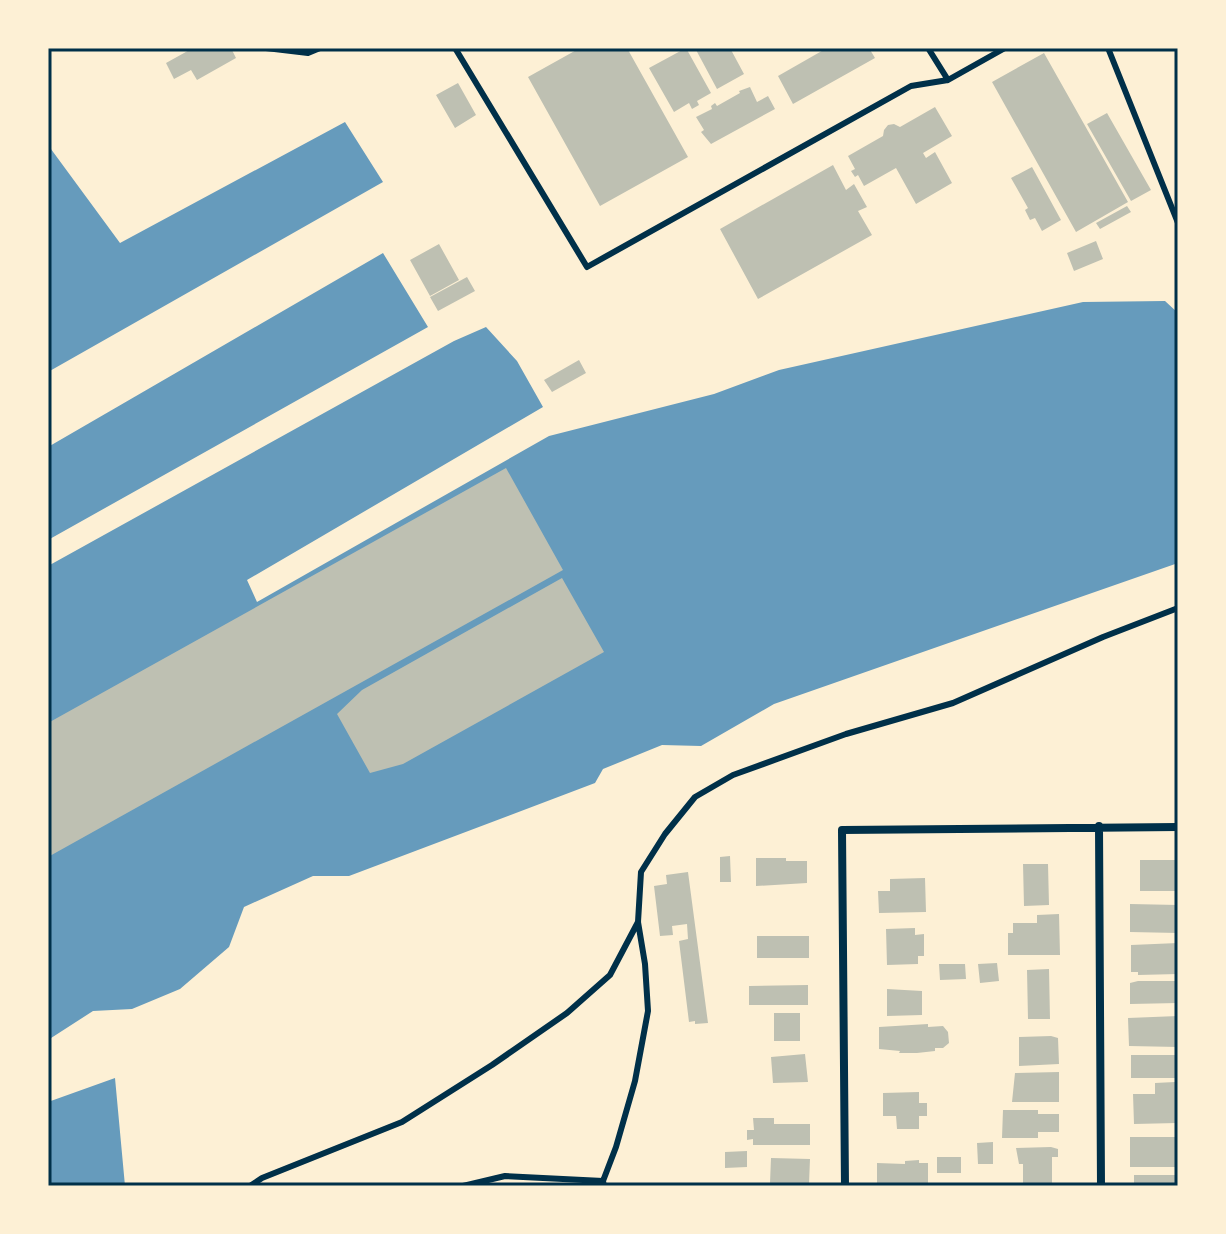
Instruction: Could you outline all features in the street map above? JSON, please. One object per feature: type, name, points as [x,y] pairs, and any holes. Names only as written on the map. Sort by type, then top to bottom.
[{"type":"street","points":[[1099,826],[1101,1186]]},
{"type":"street","points":[[845,1186],[842,830],[1178,827]]},
{"type":"lane","points":[[266,48],[308,53],[320,48]]},
{"type":"lane","points":[[455,48],[587,267],[911,86],[948,80],[1005,48]]},
{"type":"lane","points":[[928,48],[948,80]]},
{"type":"lane","points":[[1108,48],[1178,223]]},
{"type":"lane","points":[[463,1186],[505,1176],[603,1184],[635,1081],[648,1011],[638,922],[641,872],[665,834],[695,797],[733,775],[846,734],[953,703],[1103,637],[1178,608]]},
{"type":"lane","points":[[250,1186],[262,1178],[402,1122],[492,1065],[567,1013],[610,975],[638,922]]},
{"type":"water","points":[[345,122],[383,182],[48,372],[48,145],[120,243]]},
{"type":"water","points":[[383,253],[428,327],[48,540],[48,447]]},
{"type":"water","points":[[1165,301],[1178,313],[1178,563],[774,704],[701,746],[662,745],[603,769],[595,783],[349,876],[313,876],[244,907],[229,947],[180,989],[132,1009],[93,1011],[48,1040],[48,566],[454,341],[486,327],[517,361],[543,407],[247,580],[257,602],[549,436],[714,394],[779,370],[1083,302]]},
{"type":"water","points":[[115,1078],[125,1186],[48,1186],[48,1102]]},
{"type":"building","points":[[193,48],[231,48],[236,58],[197,80],[191,70],[174,79],[166,63]]},
{"type":"building","points":[[580,48],[627,48],[688,157],[600,206],[528,77]]},
{"type":"building","points":[[686,48],[711,93],[697,101],[699,105],[692,109],[689,103],[674,112],[649,68]]},
{"type":"building","points":[[695,48],[730,48],[744,74],[717,89]]},
{"type":"building","points":[[827,48],[869,48],[875,58],[793,104],[778,76]]},
{"type":"building","points":[[1044,53],[1128,202],[1076,232],[992,82]]},
{"type":"building","points":[[458,83],[476,115],[455,128],[436,95]]},
{"type":"building","points":[[750,87],[757,102],[768,96],[775,109],[711,144],[701,132],[704,130],[696,117],[712,109],[715,103],[717,106]]},
{"type":"building","points":[[935,107],[952,136],[923,153],[926,158],[935,152],[952,183],[916,204],[896,168],[864,186],[858,175],[855,177],[851,171],[855,169],[848,156],[883,136],[888,125],[900,127]]},
{"type":"building","points":[[1107,113],[1151,190],[1131,201],[1087,124]]},
{"type":"building","points":[[833,165],[846,190],[854,184],[867,207],[858,211],[872,235],[758,299],[720,229]]},
{"type":"building","points":[[1032,167],[1061,220],[1042,231],[1035,218],[1030,220],[1025,210],[1028,208],[1011,178]]},
{"type":"building","points":[[1127,206],[1131,212],[1100,229],[1096,223]]},
{"type":"building","points":[[1096,241],[1103,259],[1074,271],[1067,253]]},
{"type":"building","points":[[439,244],[459,280],[430,296],[410,260]]},
{"type":"building","points":[[467,277],[475,291],[438,311],[430,297]]},
{"type":"building","points":[[579,360],[586,373],[552,392],[544,380]]},
{"type":"building","points":[[506,468],[563,570],[48,857],[48,723]]},
{"type":"building","points":[[562,578],[604,652],[403,764],[370,773],[337,714],[362,690]]},
{"type":"building","points":[[730,856],[731,882],[720,882],[720,857]]},
{"type":"building","points":[[756,858],[807,861],[807,883],[756,886]]},
{"type":"building","points":[[1140,860],[1178,860],[1178,891],[1140,891]]},
{"type":"building","points":[[1023,864],[1048,864],[1049,905],[1024,906]]},
{"type":"building","points":[[688,872],[708,1023],[689,1022],[679,941],[688,939],[687,924],[672,926],[673,935],[660,936],[654,886],[667,884],[666,875]]},
{"type":"building","points":[[925,878],[926,912],[879,913],[878,891],[890,891],[890,879]]},
{"type":"building","points":[[1130,904],[1178,905],[1178,933],[1130,932]]},
{"type":"building","points":[[1059,914],[1060,955],[1008,955],[1008,933],[1013,933],[1013,923],[1037,923],[1037,915]]},
{"type":"building","points":[[915,928],[915,935],[924,934],[924,956],[918,956],[918,964],[887,965],[886,929]]},
{"type":"building","points":[[757,936],[809,936],[809,958],[757,958]]},
{"type":"building","points":[[1178,943],[1178,974],[1138,975],[1138,972],[1131,972],[1131,945]]},
{"type":"building","points":[[997,963],[999,981],[980,983],[978,964]]},
{"type":"building","points":[[939,964],[965,964],[966,979],[940,980]]},
{"type":"building","points":[[1049,969],[1050,1019],[1028,1019],[1027,970]]},
{"type":"building","points":[[1178,981],[1178,1003],[1130,1004],[1130,983]]},
{"type":"building","points":[[808,985],[808,1005],[749,1005],[749,986]]},
{"type":"building","points":[[887,989],[922,991],[922,1015],[887,1016]]},
{"type":"building","points":[[774,1013],[800,1013],[800,1041],[774,1041]]},
{"type":"building","points":[[1178,1016],[1178,1047],[1129,1046],[1128,1018]]},
{"type":"building","points":[[928,1024],[928,1027],[943,1026],[948,1032],[949,1043],[943,1048],[935,1048],[935,1051],[917,1053],[879,1049],[879,1027]]},
{"type":"building","points":[[1019,1037],[1058,1038],[1059,1064],[1019,1066]]},
{"type":"building","points":[[805,1054],[808,1082],[773,1083],[771,1057]]},
{"type":"building","points":[[1131,1055],[1178,1055],[1178,1078],[1131,1078]]},
{"type":"building","points":[[1059,1072],[1059,1102],[1012,1102],[1015,1073]]},
{"type":"building","points":[[1175,1082],[1177,1123],[1134,1124],[1133,1094],[1155,1094],[1155,1083]]},
{"type":"building","points":[[919,1092],[919,1103],[927,1103],[927,1116],[919,1116],[919,1129],[897,1129],[896,1116],[883,1116],[883,1093]]},
{"type":"building","points":[[1003,1110],[1038,1110],[1038,1114],[1059,1114],[1059,1132],[1038,1132],[1038,1138],[1002,1138]]},
{"type":"building","points":[[753,1118],[774,1118],[774,1124],[810,1124],[810,1145],[753,1145],[753,1139],[747,1140],[747,1130],[754,1130]]},
{"type":"building","points":[[1130,1137],[1176,1137],[1177,1167],[1130,1167]]},
{"type":"building","points":[[993,1142],[993,1164],[978,1164],[977,1143]]},
{"type":"building","points":[[1016,1148],[1058,1149],[1058,1157],[1052,1157],[1052,1184],[1023,1184],[1023,1164],[1019,1164]]},
{"type":"building","points":[[747,1151],[747,1167],[725,1168],[725,1152]]},
{"type":"building","points":[[937,1157],[961,1157],[961,1173],[937,1173]]},
{"type":"building","points":[[771,1158],[810,1159],[809,1184],[770,1183]]},
{"type":"building","points":[[919,1160],[919,1163],[928,1163],[928,1186],[877,1186],[877,1163],[905,1164],[905,1161]]},
{"type":"building","points":[[1134,1175],[1177,1175],[1177,1186],[1134,1186]]}]
